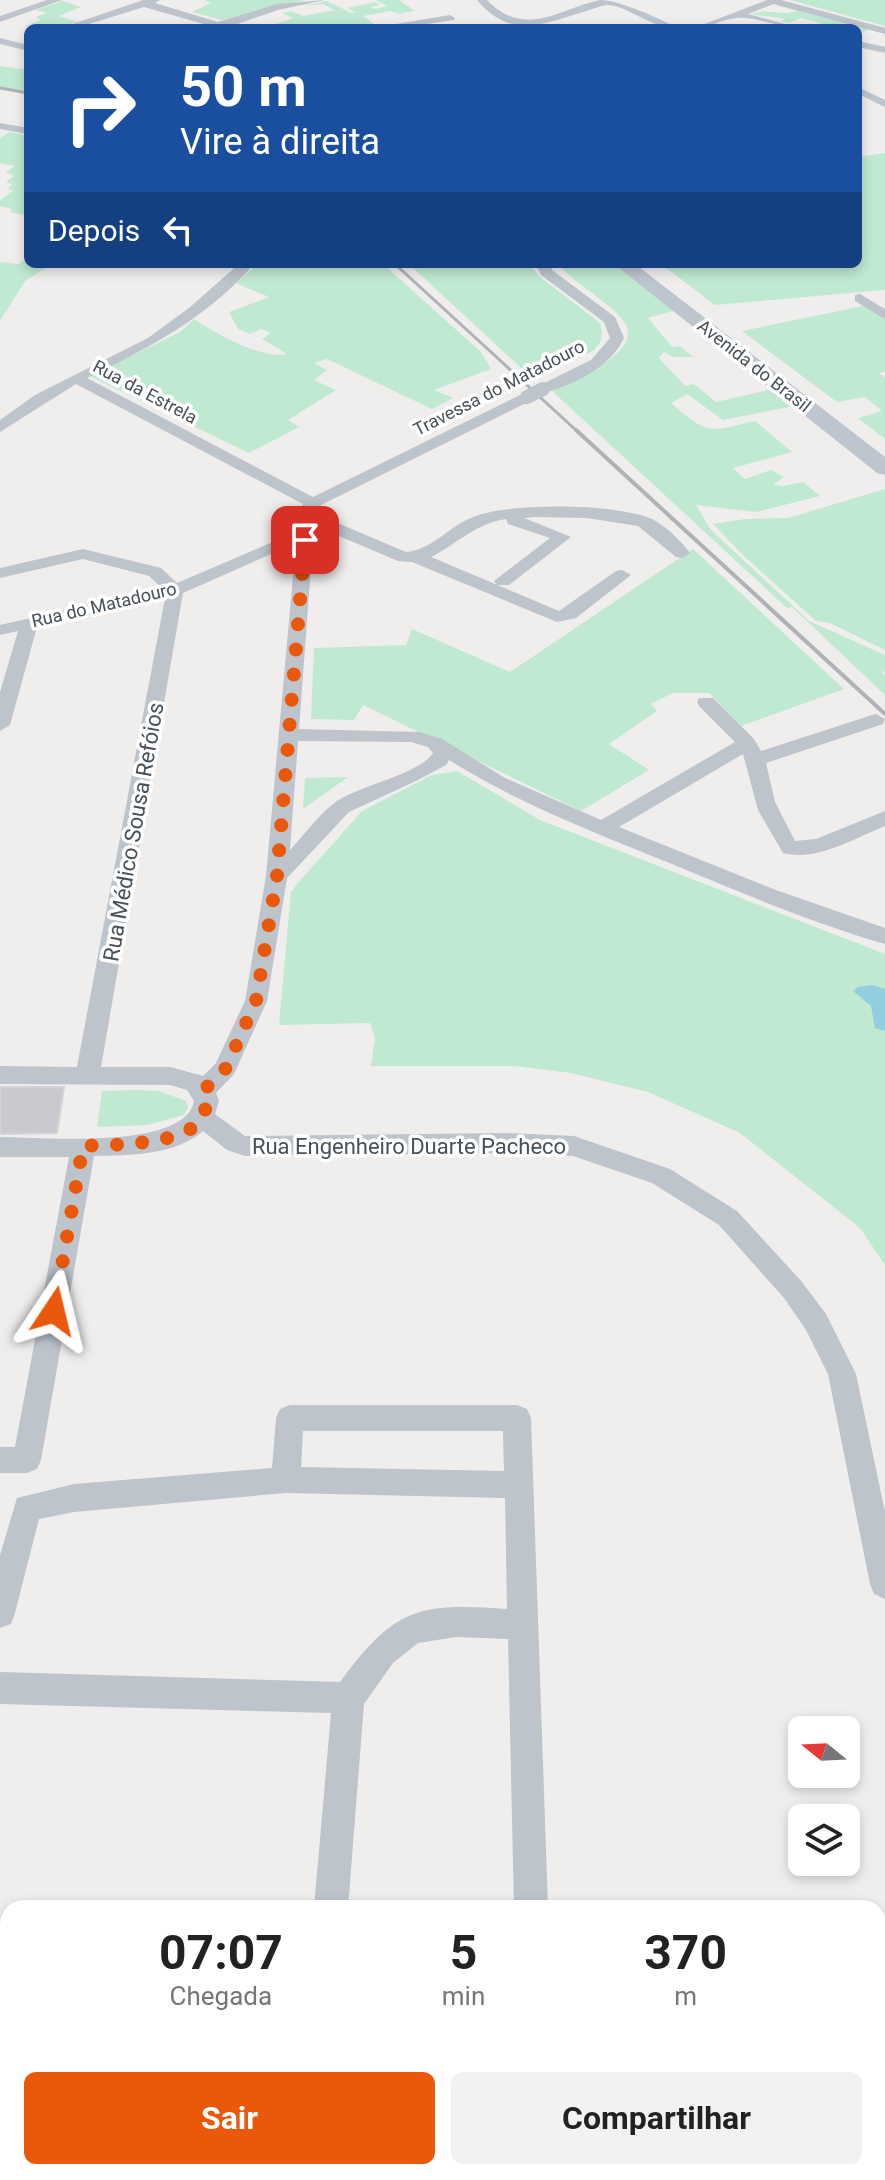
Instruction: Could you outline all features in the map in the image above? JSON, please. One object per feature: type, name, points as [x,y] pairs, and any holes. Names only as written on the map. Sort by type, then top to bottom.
[{"type":"main road","name":"Avenida do Brasil","points":[[628,268],[885,468]]},
{"type":"main road","name":"Avenida do Brasil","points":[[644,268],[885,454]]},
{"type":"street","points":[[0,19],[57,0]]},
{"type":"street","points":[[78,24],[155,0]]},
{"type":"street","points":[[219,24],[277,7],[320,0]]},
{"type":"street","points":[[482,0],[504,20],[532,22],[607,1],[662,24]]},
{"type":"street","points":[[710,24],[775,0],[860,24]]},
{"type":"street","points":[[143,3],[206,24]]},
{"type":"street","points":[[439,9],[455,24]]},
{"type":"street","points":[[737,14],[778,24]]},
{"type":"street","points":[[406,24],[450,18]]},
{"type":"street","points":[[862,25],[885,31]]},
{"type":"street","points":[[0,41],[24,45]]},
{"type":"street","points":[[862,45],[885,50]]},
{"type":"street","points":[[862,92],[885,104]]},
{"type":"street","points":[[0,126],[24,130]]},
{"type":"street","name":"Rua da Estrela","points":[[76,378],[153,341],[194,311],[242,268]]},
{"type":"street","name":"Travessa do Matadouro","points":[[306,530],[320,500],[543,389],[603,358],[614,349],[617,338],[610,320],[544,268]]},
{"type":"street","points":[[860,298],[885,315]]},
{"type":"street","points":[[0,427],[40,398],[76,378]]},
{"type":"street","name":"Rua da Estrela","points":[[76,378],[293,493],[320,500]]},
{"type":"street","points":[[0,1147],[83,1146],[171,1138],[194,1128],[202,1103],[226,1068],[256,1001],[277,876],[306,530],[293,493]]},
{"type":"street","points":[[418,558],[480,519],[519,512],[603,516],[645,522],[682,553]]},
{"type":"street","points":[[501,515],[563,537],[503,581]]},
{"type":"street","points":[[306,530],[368,543],[404,557],[418,558],[557,617],[570,614],[622,575]]},
{"type":"street","name":"Rua do Matadouro","points":[[0,630],[175,590],[306,530]]},
{"type":"street","points":[[0,573],[83,554],[155,572],[175,590]]},
{"type":"street","name":"Rua Médico Sousa Refóios","points":[[88,1073],[175,590]]},
{"type":"street","points":[[0,725],[29,623]]},
{"type":"street","points":[[706,702],[752,751],[771,818],[790,848],[819,845],[885,818]]},
{"type":"street","points":[[602,828],[655,796],[752,751],[876,720]]},
{"type":"street","points":[[291,735],[412,736],[435,743],[498,782],[602,828],[768,895],[885,936]]},
{"type":"street","points":[[277,876],[342,807],[439,761],[443,752],[435,743]]},
{"type":"street","name":"Rua Engenheiro Duarte Pacheco","points":[[0,1075],[88,1073],[170,1076],[191,1081],[202,1103],[236,1143],[245,1146],[506,1143],[574,1146],[661,1176],[728,1218],[793,1290],[816,1322],[842,1374],[885,1584]]},
{"type":"street","points":[[13,1460],[83,1146]]},
{"type":"street","points":[[286,1480],[290,1418],[517,1418],[531,1900]]},
{"type":"street","points":[[0,1613],[27,1508],[74,1498],[286,1480],[519,1485]]},
{"type":"street","points":[[332,1900],[348,1698],[393,1642],[418,1625],[466,1622],[523,1625]]},
{"type":"street","points":[[0,1688],[348,1698]]},
{"type":"green space","points":[[204,0],[306,0],[222,20],[192,12],[211,3]]},
{"type":"green space","points":[[376,0],[399,0],[415,11],[401,13],[403,15],[390,11],[363,16],[374,24],[275,24],[293,18],[282,13],[291,11],[303,16],[335,10],[323,4],[304,6],[327,1],[351,13],[356,12],[347,8],[376,2],[380,5],[371,7],[387,6]]},
{"type":"green space","points":[[790,0],[885,0],[885,26]]},
{"type":"green space","points":[[63,1],[81,7],[59,16],[78,22],[71,24],[30,24],[41,20],[36,17],[47,13],[35,10]]},
{"type":"green space","points":[[780,3],[856,24],[820,24],[801,18],[789,23],[781,21],[785,19],[751,14],[797,11],[775,5]]},
{"type":"green space","points":[[0,66],[24,69],[24,90],[0,87]]},
{"type":"green space","points":[[10,132],[24,135],[24,215],[0,206],[0,200],[13,191],[8,189],[12,184],[6,182],[14,176],[6,172],[15,166],[0,163],[0,138]]},
{"type":"green space","points":[[885,153],[885,290],[715,305],[666,268],[862,268],[862,156]]},
{"type":"green space","points":[[24,260],[24,268],[46,268],[25,281],[0,321],[0,262],[19,264]]},
{"type":"green space","points":[[253,268],[387,268],[481,352],[491,369],[434,390],[453,398],[432,409],[327,359],[314,363],[327,370],[314,380],[336,390],[288,420],[299,427],[249,453],[90,376],[180,332],[194,319],[252,349],[277,355],[287,354],[262,339],[271,333],[261,329],[250,334],[238,329],[229,312],[269,297],[236,283]]},
{"type":"green space","points":[[413,268],[532,268],[600,323],[602,335],[593,351],[533,379]]},
{"type":"green space","points":[[562,268],[620,268],[676,310],[648,318],[672,347],[680,346],[693,357],[673,357],[664,352],[659,358],[685,386],[694,384],[716,402],[777,388],[799,405],[723,420],[687,394],[671,403],[693,421],[709,428],[755,421],[792,452],[733,468],[745,479],[771,470],[784,477],[773,485],[803,482],[820,496],[756,512],[696,505],[711,530],[809,621],[885,655],[885,670],[882,673],[885,675],[885,695],[551,390],[600,366],[622,348],[627,338],[627,327],[618,314]]},
{"type":"green space","points":[[868,305],[885,317],[885,371],[879,373],[885,378],[885,439],[858,418],[882,411],[865,397],[837,402],[742,331]]},
{"type":"green space","points":[[885,489],[885,650],[830,623],[816,621],[713,524],[745,519],[788,518]]},
{"type":"green space","points":[[693,549],[844,689],[741,726],[709,693],[673,693],[651,704],[657,711],[609,744],[649,770],[581,811],[363,705],[354,720],[311,719],[314,648],[406,645],[412,629],[510,672]]},
{"type":"green space","points":[[457,771],[540,820],[885,954],[885,1265],[860,1228],[740,1133],[648,1092],[571,1073],[515,1066],[371,1066],[375,1038],[370,1023],[279,1025],[291,892],[362,811],[432,775]]},
{"type":"green space","points":[[348,777],[303,809],[305,778]]},
{"type":"green space","points":[[102,1091],[159,1091],[186,1101],[188,1107],[184,1115],[147,1125],[97,1127]]},
{"type":"water","points":[[872,985],[885,989],[885,1031],[875,1028],[871,1006],[853,991]]},
{"type":"building","points":[[0,1087],[64,1087],[57,1133],[0,1134]]},
{"type":"railway","points":[[0,88],[24,92]]},
{"type":"railway","points":[[399,268],[578,432]]},
{"type":"railway","points":[[576,430],[885,714]]},
{"type":"route","points":[[54,1311],[83,1146],[141,1143],[171,1138],[194,1128],[205,1107],[203,1091],[226,1068],[256,1001],[277,876],[305,540]]}]
